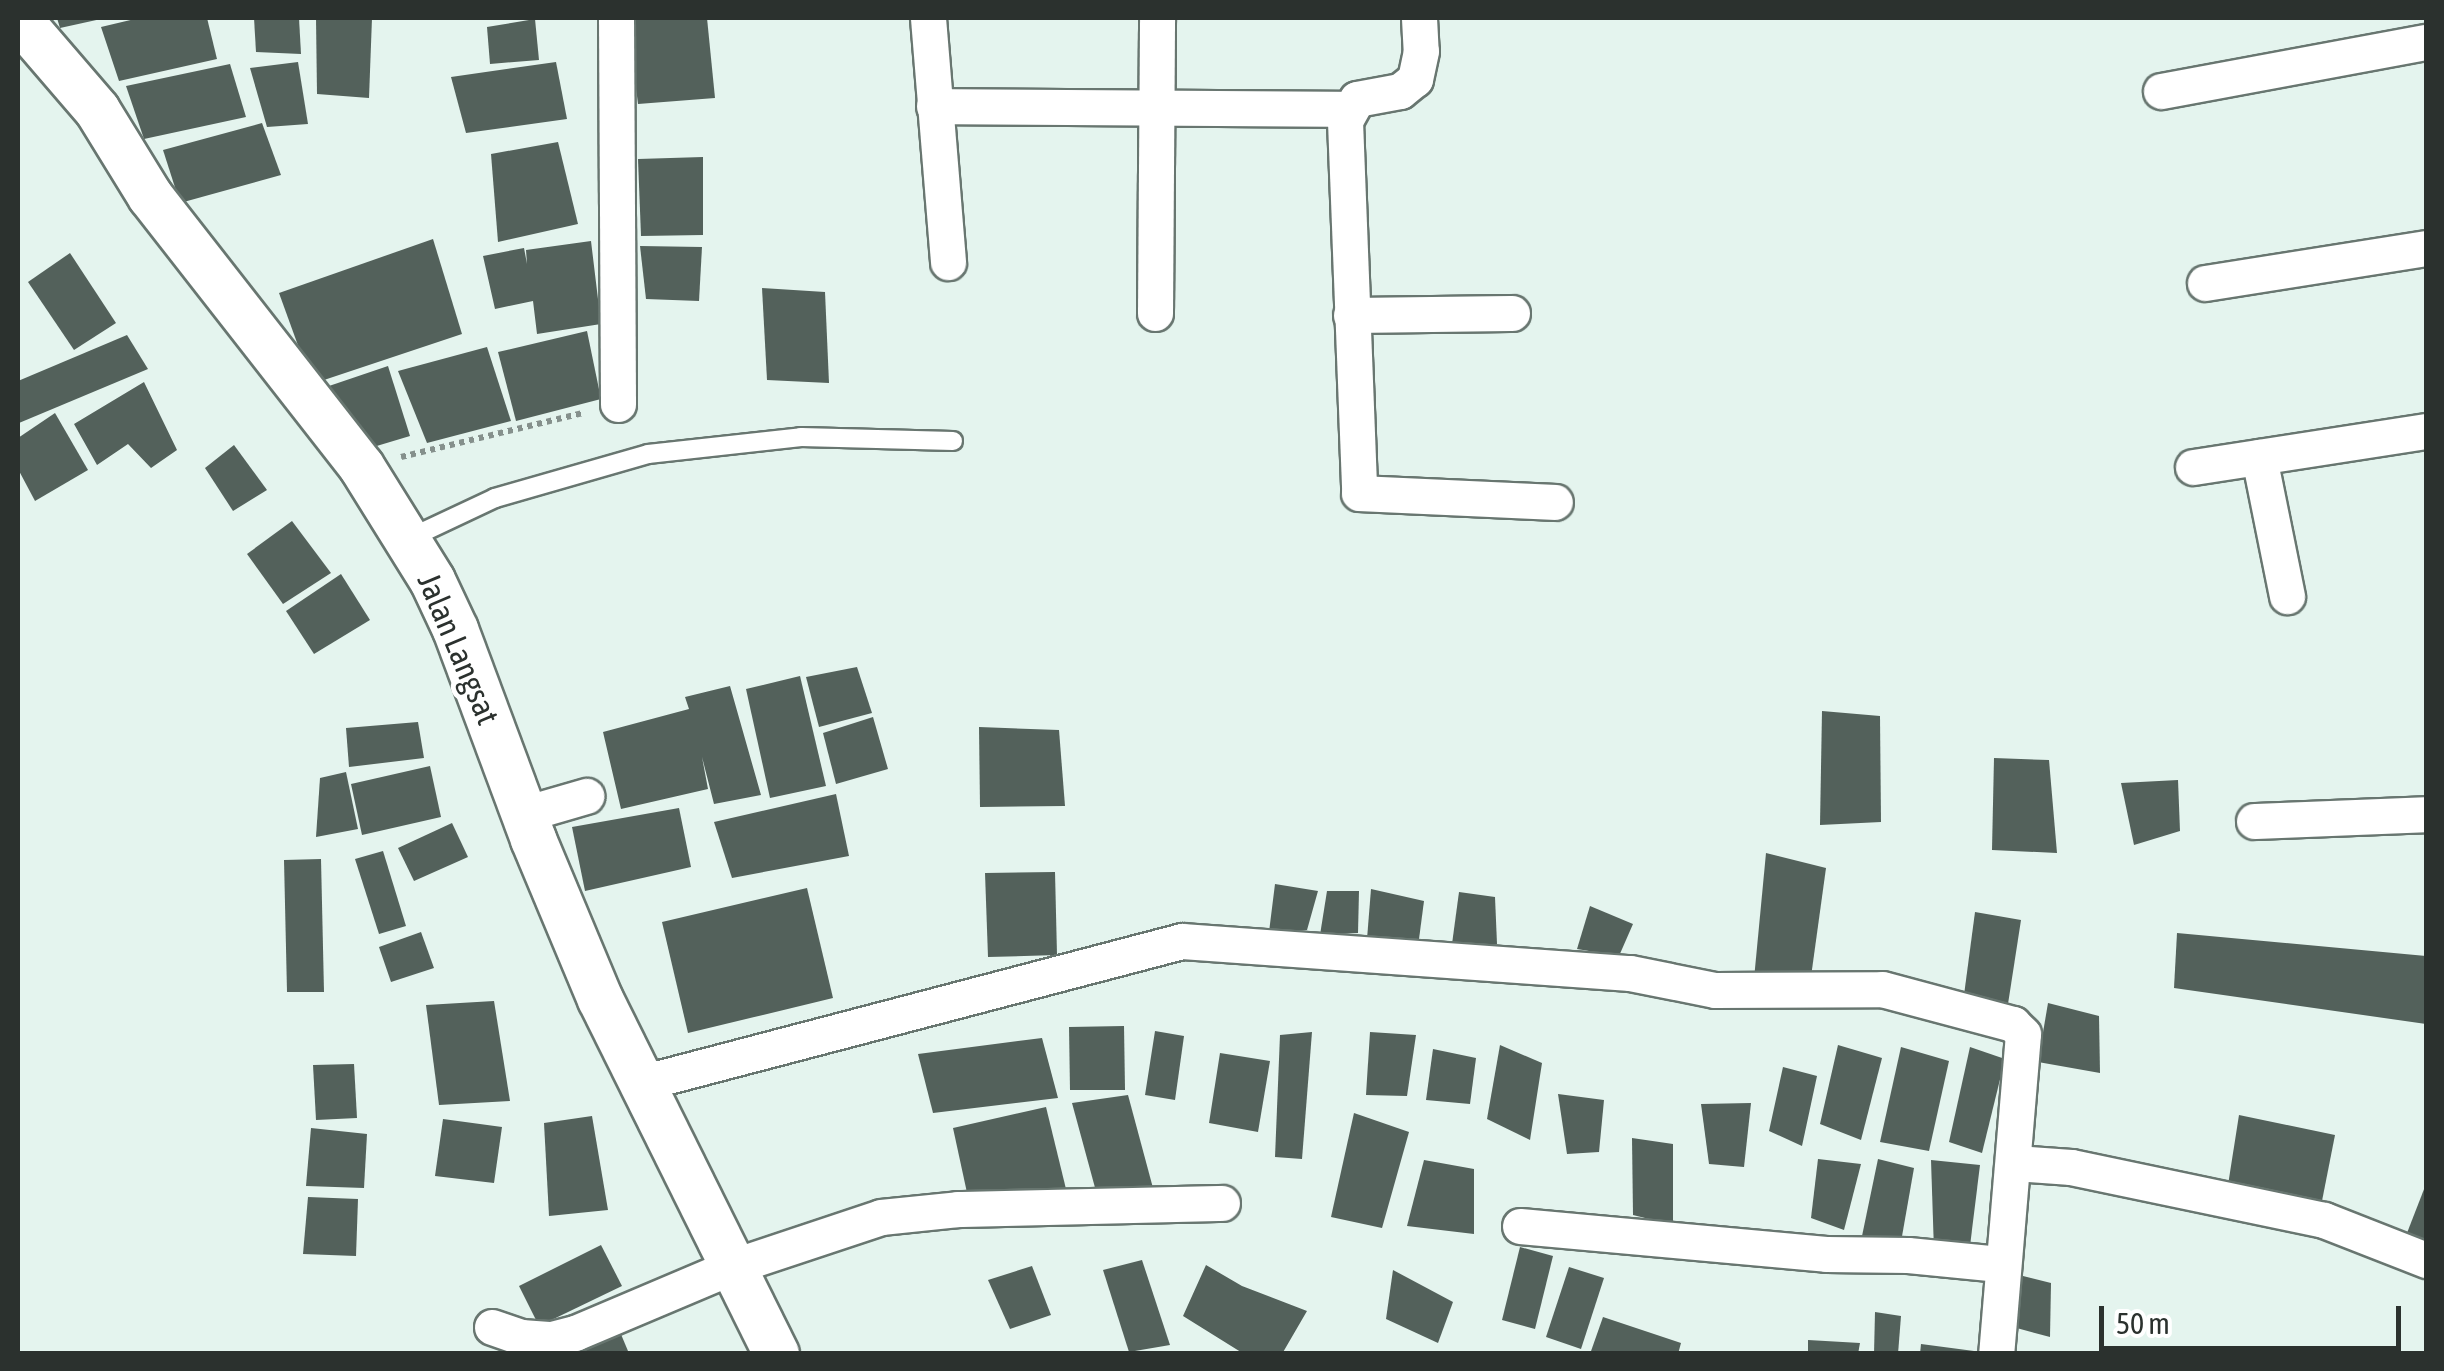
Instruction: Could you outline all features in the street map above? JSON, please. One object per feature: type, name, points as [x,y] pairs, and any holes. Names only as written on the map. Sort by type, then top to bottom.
[{"type":"street","name":"Jalan Langsat","points":[[18,18],[97,110],[150,196],[361,466],[408,539],[455,629],[524,814],[640,1083],[776,1354]]},
{"type":"street","points":[[616,18],[618,404]]},
{"type":"street","points":[[928,18],[948,262]]},
{"type":"street","points":[[1155,313],[1156,18]]},
{"type":"street","points":[[1419,18],[1421,51],[1416,79],[1400,91],[1365,94],[1350,109],[1344,159],[1359,493],[1555,502]]},
{"type":"street","points":[[2161,91],[2426,42]]},
{"type":"street","points":[[934,106],[1350,109]]},
{"type":"street","points":[[2205,283],[2426,248]]},
{"type":"street","points":[[1351,316],[1512,314]]},
{"type":"street","points":[[2193,467],[2426,431]]},
{"type":"street","points":[[2260,456],[2287,596]]},
{"type":"street","points":[[524,814],[586,796]]},
{"type":"street","points":[[2254,822],[2426,814]]},
{"type":"street","points":[[640,1083],[1182,941],[1611,972],[1729,990],[1882,989],[1998,1019],[2020,1028],[2023,1034],[2015,1163],[2000,1264],[1996,1354]]},
{"type":"street","points":[[2015,1163],[2072,1167],[2324,1220],[2426,1260]]},
{"type":"street","points":[[492,1327],[521,1337],[552,1339],[575,1334],[731,1267],[881,1217],[918,1212],[1222,1203]]},
{"type":"street","points":[[1520,1226],[1826,1254],[1908,1255],[2000,1264]]},
{"type":"lane","points":[[408,539],[495,498],[648,454],[801,437],[952,441]]},
{"type":"path","points":[[361,466],[618,404]]},
{"type":"building","points":[[57,18],[101,18],[101,19],[60,28]]},
{"type":"building","points":[[139,18],[207,18],[217,59],[119,81],[101,27]]},
{"type":"building","points":[[254,18],[299,18],[301,54],[256,52]]},
{"type":"building","points":[[316,18],[372,18],[369,98],[317,94]]},
{"type":"building","points":[[627,18],[707,18],[715,98],[638,104]]},
{"type":"building","points":[[535,19],[539,60],[490,64],[487,27]]},
{"type":"building","points":[[298,62],[308,124],[267,127],[250,68]]},
{"type":"building","points":[[556,62],[567,119],[466,133],[451,77]]},
{"type":"building","points":[[230,64],[246,117],[144,139],[126,86]]},
{"type":"building","points":[[262,123],[281,175],[180,203],[163,150]]},
{"type":"building","points":[[558,142],[578,224],[498,242],[491,154]]},
{"type":"building","points":[[703,157],[703,235],[641,236],[638,159]]},
{"type":"building","points":[[433,239],[462,334],[312,384],[279,293]]},
{"type":"building","points":[[591,241],[601,324],[537,334],[533,301],[495,309],[483,256],[524,248],[527,264],[526,250]]},
{"type":"building","points":[[640,246],[702,247],[699,301],[646,299]]},
{"type":"building","points":[[70,253],[116,323],[74,350],[28,282]]},
{"type":"building","points":[[762,288],[825,292],[829,383],[767,380]]},
{"type":"building","points":[[587,331],[601,399],[516,421],[498,352]]},
{"type":"building","points":[[127,335],[148,369],[19,423],[18,381]]},
{"type":"building","points":[[487,347],[511,421],[427,443],[398,371]]},
{"type":"building","points":[[388,366],[410,436],[360,451],[329,386]]},
{"type":"building","points":[[144,382],[177,450],[151,468],[128,444],[97,465],[74,424]]},
{"type":"building","points":[[55,413],[88,470],[35,501],[18,469],[18,438]]},
{"type":"building","points":[[234,445],[267,490],[233,511],[205,468]]},
{"type":"building","points":[[292,521],[331,573],[283,604],[247,554]]},
{"type":"building","points":[[341,574],[370,620],[314,654],[286,611]]},
{"type":"building","points":[[857,667],[872,713],[819,727],[806,677]]},
{"type":"building","points":[[800,676],[826,786],[770,798],[746,689]]},
{"type":"building","points":[[730,686],[761,795],[714,804],[702,757],[708,789],[621,809],[603,732],[689,709],[685,697]]},
{"type":"building","points":[[1822,711],[1880,716],[1881,822],[1820,825]]},
{"type":"building","points":[[873,717],[888,769],[836,784],[823,733]]},
{"type":"building","points":[[418,722],[424,758],[349,767],[346,728]]},
{"type":"building","points":[[979,727],[1059,730],[1065,806],[980,807]]},
{"type":"building","points":[[1994,758],[2049,760],[2057,853],[1992,850]]},
{"type":"building","points":[[430,766],[441,817],[362,835],[351,784]]},
{"type":"building","points":[[346,772],[358,829],[316,837],[320,778]]},
{"type":"building","points":[[2178,780],[2180,831],[2134,845],[2121,783]]},
{"type":"building","points":[[836,794],[849,856],[732,878],[714,822]]},
{"type":"building","points":[[679,808],[691,867],[585,891],[572,827]]},
{"type":"building","points":[[452,823],[468,857],[414,881],[398,848]]},
{"type":"building","points":[[383,851],[406,926],[379,934],[355,859]]},
{"type":"building","points":[[1766,853],[1826,868],[1810,984],[1754,979]]},
{"type":"building","points":[[321,859],[324,992],[287,992],[284,860]]},
{"type":"building","points":[[1055,872],[1057,955],[988,957],[985,873]]},
{"type":"building","points":[[1275,884],[1318,891],[1307,930],[1269,932]]},
{"type":"building","points":[[807,888],[833,998],[688,1033],[662,922]]},
{"type":"building","points":[[1371,889],[1424,901],[1419,939],[1367,939]]},
{"type":"building","points":[[1327,891],[1359,891],[1358,933],[1320,935]]},
{"type":"building","points":[[1459,892],[1495,897],[1497,944],[1452,944]]},
{"type":"building","points":[[1590,906],[1633,924],[1619,956],[1577,949]]},
{"type":"building","points":[[1975,912],[2021,920],[2008,1004],[1964,995]]},
{"type":"building","points":[[421,932],[434,968],[391,982],[379,947]]},
{"type":"building","points":[[2177,933],[2426,956],[2426,1024],[2174,988]]},
{"type":"building","points":[[494,1001],[510,1101],[439,1105],[426,1005]]},
{"type":"building","points":[[2048,1003],[2099,1016],[2100,1073],[2038,1062]]},
{"type":"building","points":[[1124,1026],[1125,1090],[1070,1090],[1069,1027]]},
{"type":"building","points":[[1155,1031],[1184,1036],[1175,1100],[1145,1095]]},
{"type":"building","points":[[1312,1032],[1302,1159],[1275,1157],[1280,1035]]},
{"type":"building","points":[[1370,1032],[1416,1035],[1407,1096],[1366,1095]]},
{"type":"building","points":[[1042,1038],[1058,1098],[933,1113],[918,1054]]},
{"type":"building","points":[[1500,1045],[1542,1063],[1530,1140],[1487,1119]]},
{"type":"building","points":[[1838,1045],[1882,1058],[1861,1140],[1820,1124]]},
{"type":"building","points":[[1901,1047],[1949,1061],[1929,1151],[1880,1142]]},
{"type":"building","points":[[1970,1047],[2005,1059],[1982,1153],[1949,1142]]},
{"type":"building","points":[[1433,1049],[1476,1058],[1470,1104],[1426,1100]]},
{"type":"building","points":[[1220,1053],[1270,1061],[1258,1132],[1209,1123]]},
{"type":"building","points":[[354,1064],[357,1118],[316,1120],[313,1065]]},
{"type":"building","points":[[1783,1067],[1817,1076],[1802,1146],[1769,1131]]},
{"type":"building","points":[[1558,1094],[1604,1100],[1599,1152],[1567,1154]]},
{"type":"building","points":[[1128,1095],[1153,1188],[1097,1195],[1072,1103]]},
{"type":"building","points":[[1751,1103],[1744,1167],[1709,1164],[1701,1104]]},
{"type":"building","points":[[1046,1107],[1066,1189],[969,1202],[953,1128]]},
{"type":"building","points":[[1354,1113],[1409,1132],[1382,1228],[1331,1217]]},
{"type":"building","points":[[2239,1115],[2335,1135],[2321,1206],[2228,1185]]},
{"type":"building","points":[[592,1116],[608,1210],[549,1216],[544,1123]]},
{"type":"building","points":[[443,1119],[502,1127],[494,1183],[435,1176]]},
{"type":"building","points":[[311,1128],[367,1134],[364,1188],[306,1186]]},
{"type":"building","points":[[1632,1138],[1673,1144],[1673,1225],[1633,1215]]},
{"type":"building","points":[[1818,1159],[1861,1164],[1844,1230],[1811,1218]]},
{"type":"building","points":[[1878,1159],[1914,1168],[1901,1242],[1862,1236]]},
{"type":"building","points":[[1424,1160],[1474,1169],[1474,1234],[1407,1226]]},
{"type":"building","points":[[1931,1160],[1980,1165],[1969,1254],[1934,1251]]},
{"type":"building","points":[[2426,1184],[2426,1242],[2407,1233]]},
{"type":"building","points":[[308,1197],[358,1199],[356,1256],[303,1254]]},
{"type":"building","points":[[601,1245],[622,1286],[539,1326],[519,1286]]},
{"type":"building","points":[[1520,1247],[1553,1256],[1535,1329],[1502,1320]]},
{"type":"building","points":[[1142,1260],[1170,1345],[1129,1352],[1103,1270]]},
{"type":"building","points":[[1206,1265],[1242,1286],[1307,1311],[1282,1354],[1244,1354],[1183,1316]]},
{"type":"building","points":[[1032,1266],[1051,1315],[1010,1329],[988,1280]]},
{"type":"building","points":[[1569,1267],[1604,1278],[1581,1349],[1546,1337]]},
{"type":"building","points":[[1393,1270],[1453,1302],[1438,1343],[1386,1319]]},
{"type":"building","points":[[2019,1275],[2051,1283],[2050,1337],[2013,1327]]},
{"type":"building","points":[[1875,1312],[1901,1316],[1898,1354],[1874,1354]]},
{"type":"building","points":[[1603,1317],[1681,1343],[1678,1354],[1590,1354]]},
{"type":"building","points":[[615,1320],[628,1351],[549,1354]]},
{"type":"building","points":[[1808,1340],[1860,1343],[1858,1354],[1808,1354]]},
{"type":"building","points":[[1921,1344],[1974,1351],[1974,1354],[1920,1354]]}]
